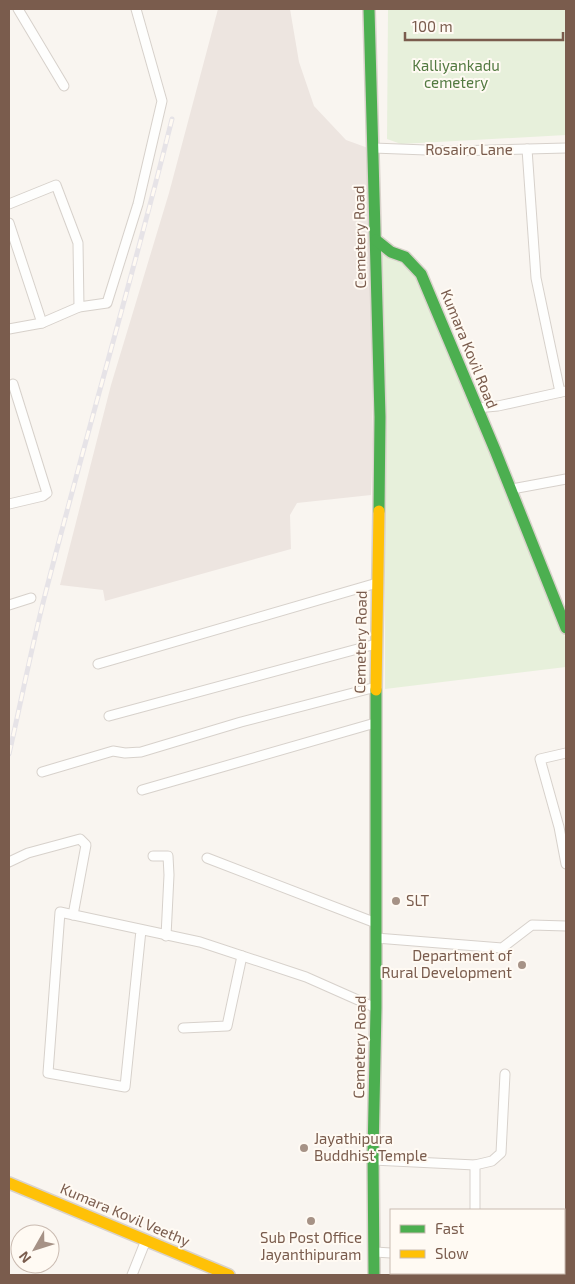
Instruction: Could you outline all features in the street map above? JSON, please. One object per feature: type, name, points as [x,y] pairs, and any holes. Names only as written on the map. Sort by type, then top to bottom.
[{"type":"main road","name":"Cemetery Road","points":[[369,9],[380,417],[376,644],[374,1275]]},
{"type":"main road","name":"Kumara Kovil Road","points":[[376,240],[390,252],[405,257],[421,274],[476,408],[512,489],[566,628]]},
{"type":"main road","name":"Kumara Kovil Veethy","points":[[9,1184],[229,1275]]},
{"type":"street","points":[[18,9],[64,86]]},
{"type":"street","points":[[9,329],[42,323],[79,307],[107,304],[138,204],[162,101],[136,9]]},
{"type":"street","name":"Rosairo Lane","points":[[373,148],[453,151],[566,148]]},
{"type":"street","points":[[476,408],[498,406],[563,392],[536,278],[527,150]]},
{"type":"street","points":[[9,204],[56,185],[78,243],[79,307]]},
{"type":"street","points":[[9,223],[42,323]]},
{"type":"street","points":[[9,504],[43,496],[47,493],[13,384]]},
{"type":"street","points":[[512,489],[566,479]]},
{"type":"street","points":[[98,664],[377,583]]},
{"type":"street","points":[[9,605],[31,598]]},
{"type":"street","points":[[109,716],[376,644]]},
{"type":"street","points":[[42,772],[113,751],[124,753],[141,752],[241,722],[376,687]]},
{"type":"street","points":[[142,790],[376,723]]},
{"type":"street","points":[[566,752],[540,759],[563,826],[566,864]]},
{"type":"street","points":[[9,862],[28,853],[80,839],[86,845],[73,915]]},
{"type":"street","points":[[153,856],[168,856],[166,936]]},
{"type":"street","points":[[207,858],[376,923]]},
{"type":"street","points":[[141,930],[125,1086],[48,1073],[60,912],[200,942],[306,977],[376,1008]]},
{"type":"street","points":[[376,938],[502,948],[532,925],[566,926]]},
{"type":"street","points":[[184,1028],[227,1026],[242,956]]},
{"type":"street","points":[[373,1160],[475,1165],[492,1161],[501,1153],[505,1074]]},
{"type":"street","points":[[475,1165],[476,1209]]},
{"type":"street","points":[[132,1275],[146,1240]]},
{"type":"street","points":[[375,1252],[390,1253]]},
{"type":"shaded area","points":[[218,9],[290,9],[299,62],[314,106],[346,140],[368,148],[373,444],[371,495],[297,503],[290,515],[291,549],[105,601],[103,590],[60,585],[111,385],[169,193]]},
{"type":"green space","name":"Kalliyankadu cemetery","points":[[388,9],[566,9],[566,135],[401,144],[387,139]]},
{"type":"green space","points":[[378,252],[395,258],[417,277],[508,491],[566,639],[566,667],[385,689],[385,445]]},
{"type":"railway","points":[[9,754],[44,599],[172,119]]},
{"type":"traffic: fast","points":[[369,9],[380,417],[379,511]]},
{"type":"traffic: fast","points":[[376,240],[391,252],[405,257],[421,274],[495,450],[566,628]]},
{"type":"traffic: fast","points":[[374,1275],[376,690]]},
{"type":"traffic: slow","points":[[376,690],[379,511]]},
{"type":"traffic: slow","points":[[9,1183],[229,1275]]},
{"type":"place","name":"SLT","points":[[396,901]]},
{"type":"place","name":"Department of Rural Development","points":[[522,965]]},
{"type":"place","name":"Jayathipura Buddhist Temple","points":[[304,1148]]},
{"type":"place","name":"Sub Post Office Jayanthipuram","points":[[311,1221]]}]
